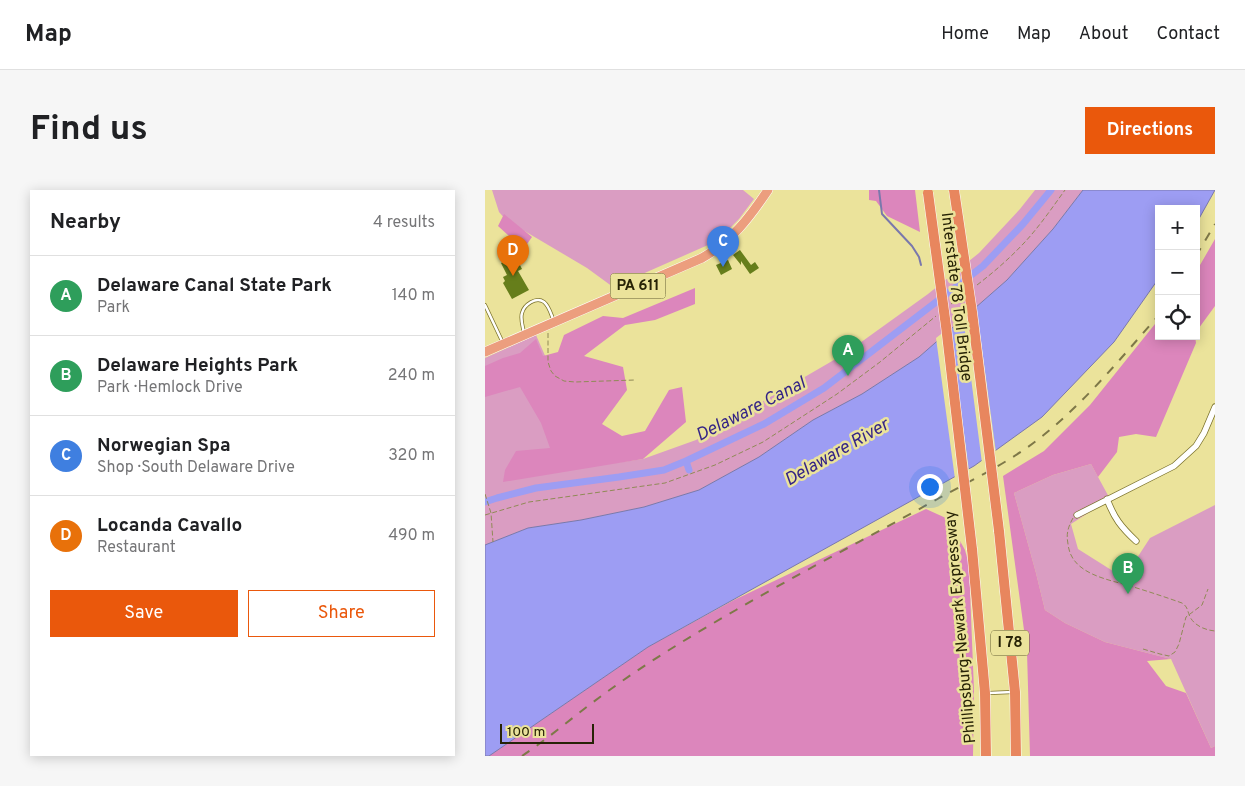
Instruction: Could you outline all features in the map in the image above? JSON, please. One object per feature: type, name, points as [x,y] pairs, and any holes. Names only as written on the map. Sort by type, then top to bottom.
[{"type":"highway","name":"PA 611","points":[[485,352],[712,253],[743,225],[769,190]]},
{"type":"highway","name":"Interstate 78 Toll Bridge","points":[[955,190],[982,388],[1015,692]]},
{"type":"highway","name":"Interstate 78 Toll Bridge","points":[[928,191],[955,406]]},
{"type":"highway","name":"Phillipsburg-Newark Expressway","points":[[955,406],[972,549],[985,693],[986,756]]},
{"type":"highway","name":"I 78","points":[[1015,692],[1016,756]]},
{"type":"street","points":[[1077,514],[1174,466],[1196,446],[1215,408]]},
{"type":"street","points":[[1107,499],[1120,525],[1136,541]]},
{"type":"lane","points":[[525,335],[521,314],[527,304],[534,300],[543,301],[547,306],[551,323]]},
{"type":"lane","points":[[485,305],[503,344]]},
{"type":"lane","points":[[985,693],[1015,692]]},
{"type":"path","points":[[977,285],[1024,243],[1065,190]]},
{"type":"path","points":[[947,308],[962,296]]},
{"type":"path","points":[[485,515],[529,502],[665,483],[715,465],[787,428],[880,362],[939,314]]},
{"type":"path","points":[[551,323],[548,362],[555,376],[564,381],[575,382],[635,380]]},
{"type":"path","points":[[485,494],[491,513],[493,542]]},
{"type":"path","points":[[1077,514],[1072,520],[1067,537],[1071,558],[1075,563],[1101,578],[1182,603],[1188,608],[1191,618],[1199,627],[1215,631]]},
{"type":"path","points":[[1143,649],[1169,656],[1175,652],[1186,618],[1202,605],[1208,589]]},
{"type":"shaded area","points":[[492,190],[743,190],[754,199],[739,219],[726,232],[708,245],[613,287],[587,268],[506,220],[499,212]]},
{"type":"shaded area","points":[[869,190],[915,190],[920,232],[887,216],[876,201],[869,200]]},
{"type":"shaded area","points":[[1035,190],[1083,190],[1053,229],[1007,280],[919,357],[862,394],[813,420],[759,457],[699,490],[644,507],[581,520],[528,528],[485,545],[485,358],[536,335],[593,466],[643,459],[696,440],[846,353],[928,294],[979,253]]},
{"type":"shaded area","points":[[504,214],[532,237],[525,247],[498,226]]},
{"type":"shaded area","points":[[1215,239],[1215,306],[1200,327],[1200,295],[1200,265]]},
{"type":"shaded area","points":[[695,288],[695,304],[655,320],[625,325],[584,356],[623,367],[627,390],[602,424],[622,436],[645,431],[669,390],[682,387],[686,422],[643,459],[503,482],[505,470],[516,451],[550,448],[541,423],[520,387],[485,397],[485,366],[520,353],[536,339],[543,356],[558,352],[564,335],[603,316],[623,318]]},
{"type":"shaded area","points":[[1155,324],[1155,340],[1196,340],[1196,343],[1156,437],[1136,434],[1119,437],[1117,452],[1098,477],[1091,464],[1053,475],[1014,493],[1045,610],[1065,623],[1105,642],[1171,659],[1147,661],[1166,686],[1186,693],[1211,748],[1215,746],[1215,756],[1030,756],[1027,652],[1003,476],[1044,451],[1090,405]]},
{"type":"shaded area","points":[[1091,464],[1110,499],[1071,524],[1078,549],[1124,578],[1150,538],[1215,505],[1215,746],[1211,748],[1171,659],[1105,642],[1065,623],[1045,610],[1014,493],[1053,475]]},
{"type":"shaded area","points":[[926,509],[948,519],[965,550],[969,565],[974,691],[973,756],[489,756],[648,647],[734,600]]},
{"type":"water","name":"Delaware River","points":[[1083,190],[1215,190],[1200,217],[1200,205],[1155,205],[1155,284],[1114,342],[1042,417],[974,466],[648,647],[489,756],[485,756],[485,545],[528,528],[581,520],[644,507],[699,490],[759,457],[813,420],[862,394],[919,357],[1007,280],[1053,229]]},
{"type":"pier","points":[[976,304],[996,453],[982,463],[963,316]]},
{"type":"pier","points":[[950,327],[969,471],[955,479],[936,338]]},
{"type":"building","points":[[740,250],[751,265],[755,262],[759,268],[750,274],[741,261],[741,265],[733,255]]},
{"type":"building","points":[[515,255],[522,269],[518,271],[529,290],[512,299],[503,283],[505,281],[503,277],[507,275],[501,263]]},
{"type":"building","points":[[728,260],[732,269],[721,275],[716,265]]},
{"type":"waterway","points":[[879,190],[882,214],[912,246],[919,257],[921,265]]},
{"type":"waterway","name":"Delaware Canal","points":[[485,502],[536,488],[664,470],[764,424],[824,388],[983,266],[1023,224],[1051,190]]},
{"type":"waterway","points":[[686,461],[689,470]]},
{"type":"railway","points":[[1200,250],[1215,224]]},
{"type":"railway","points":[[522,756],[616,685],[718,620],[1025,449],[1070,412],[1155,320]]},
{"type":"place","name":"Norwegian Spa","points":[[723,267]]},
{"type":"place","name":"Locanda Cavallo","points":[[513,276]]},
{"type":"place","name":"Delaware Canal State Park","points":[[848,376]]},
{"type":"place","name":"Delaware Heights Park","points":[[1128,594]]}]
